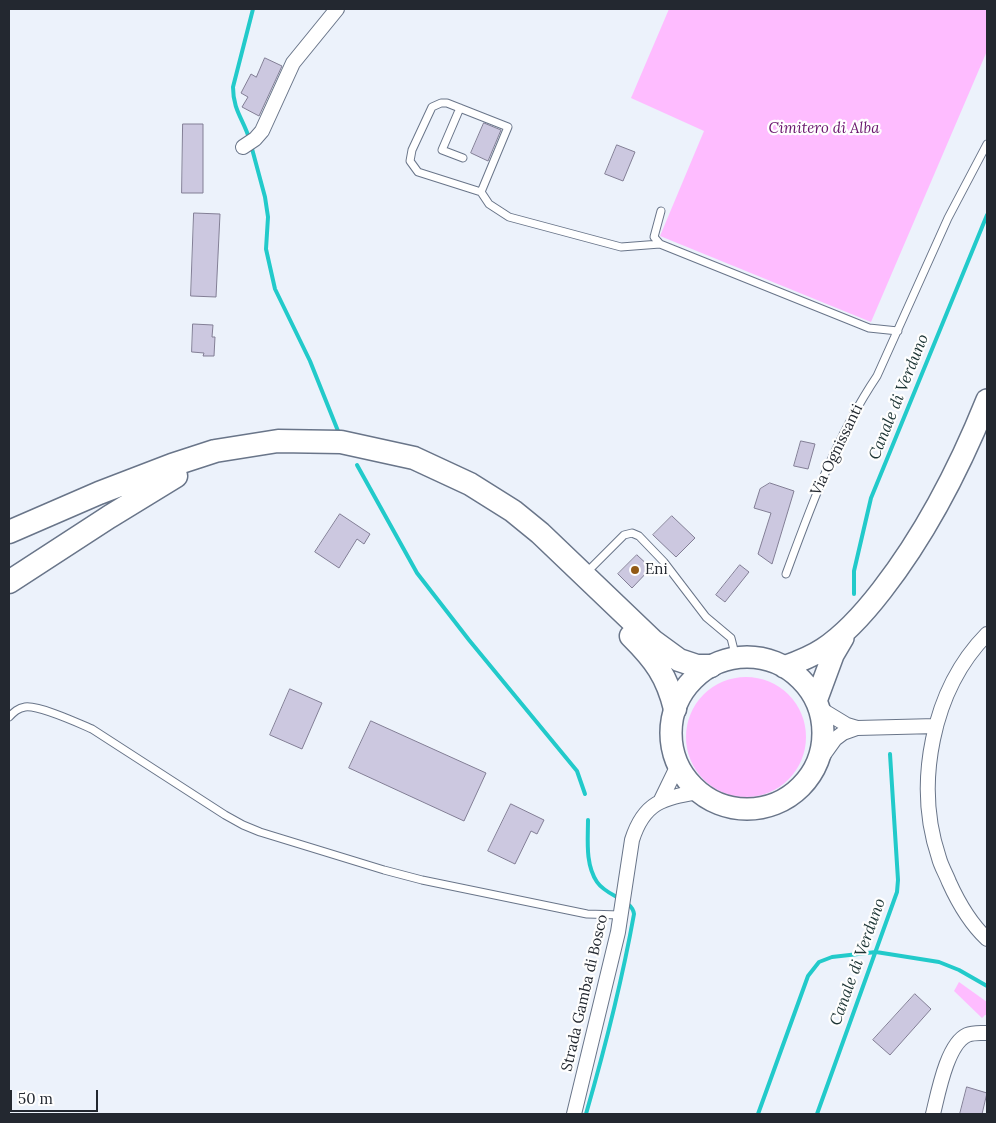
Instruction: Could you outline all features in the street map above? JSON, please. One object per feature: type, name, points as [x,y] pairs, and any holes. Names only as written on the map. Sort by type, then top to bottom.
[{"type":"highway","points":[[9,532],[172,465],[215,451],[278,441],[341,442],[414,458],[470,484],[513,511],[540,533],[653,641],[679,660],[697,666],[711,666]]},
{"type":"highway","points":[[9,549],[36,534],[101,504],[219,462],[279,451],[341,453],[410,469],[464,493],[532,542],[644,649],[664,677],[675,709]]},
{"type":"highway","points":[[9,582],[108,516],[176,476]]},
{"type":"main road","points":[[784,667],[806,659],[823,649],[851,625],[868,608],[898,569],[932,515],[968,445],[987,400]]},
{"type":"main road","points":[[818,704],[833,655],[851,625]]},
{"type":"main road","points":[[736,658],[761,658],[784,667],[798,676],[808,687],[818,704],[824,732],[817,764],[812,774],[796,792],[786,799],[765,808],[741,810],[730,808],[708,799],[686,780],[678,765],[671,737],[675,709],[685,689],[701,672],[711,666],[736,658]]},
{"type":"street","points":[[243,147],[255,139],[262,131],[293,63],[337,9]]},
{"type":"street","points":[[987,634],[960,668],[941,708],[928,771],[929,815],[938,858],[956,897],[987,939]]},
{"type":"street","points":[[818,704],[846,725],[857,728],[936,726]]},
{"type":"street","points":[[817,764],[835,739],[843,733],[857,728]]},
{"type":"street","name":"Strada Gamba di Bosco","points":[[661,800],[678,765]]},
{"type":"street","name":"Strada Gamba di Bosco","points":[[574,1114],[618,932],[635,829],[641,818],[661,800],[698,792]]},
{"type":"street","points":[[932,1114],[946,1064],[961,1040],[967,1035],[987,1033]]},
{"type":"lane","points":[[481,192],[508,127],[460,108],[440,103],[432,107],[412,150],[410,161],[418,172],[481,192],[489,204],[509,218],[621,247],[660,244],[869,328],[898,331]]},
{"type":"lane","points":[[460,108],[442,150],[462,158]]},
{"type":"lane","name":"Via Ognissanti","points":[[786,574],[814,499],[841,437],[864,395],[877,376],[948,218],[987,144]]},
{"type":"lane","points":[[660,244],[654,237],[661,211]]},
{"type":"lane","points":[[584,574],[624,535],[632,533],[639,536],[664,562],[706,617],[731,638],[736,658]]},
{"type":"lane","points":[[9,717],[18,708],[34,707],[86,727],[225,815],[260,832],[422,880],[587,914],[620,913]]},
{"type":"green space","name":"Cimitero di Alba","points":[[669,9],[987,9],[987,51],[871,322],[660,236],[704,131],[631,98]]},
{"type":"green space","points":[[746,677],[769,682],[779,687],[788,695],[796,704],[801,714],[806,737],[801,760],[796,770],[788,779],[779,787],[769,792],[746,797],[723,792],[713,787],[704,779],[696,770],[691,760],[686,737],[691,714],[696,704],[704,695],[713,687],[723,682]]},
{"type":"green space","points":[[959,982],[987,1002],[987,1015],[982,1018],[954,991]]},
{"type":"building","points":[[265,58],[282,66],[259,116],[242,107],[248,97],[241,93],[251,74],[256,77]]},
{"type":"building","points":[[484,123],[501,130],[488,161],[471,153]]},
{"type":"building","points":[[183,124],[203,124],[203,193],[182,193]]},
{"type":"building","points":[[617,145],[635,152],[623,181],[605,174]]},
{"type":"building","points":[[194,213],[220,214],[216,297],[191,296]]},
{"type":"building","points":[[193,324],[213,325],[212,337],[215,337],[214,356],[203,356],[204,353],[192,352]]},
{"type":"building","points":[[801,441],[815,444],[808,469],[794,466]]},
{"type":"building","points":[[770,483],[794,491],[772,564],[758,554],[771,513],[754,508],[760,489]]},
{"type":"building","points":[[340,514],[370,534],[364,544],[357,539],[339,568],[315,552]]},
{"type":"building","points":[[672,516],[695,538],[676,557],[653,535]]},
{"type":"building","points":[[637,555],[651,568],[632,588],[618,574]]},
{"type":"building","points":[[740,565],[749,572],[725,602],[716,595]]},
{"type":"building","points":[[290,689],[322,703],[302,749],[270,735]]},
{"type":"building","points":[[371,721],[486,773],[464,821],[349,768]]},
{"type":"building","points":[[511,804],[544,820],[537,834],[531,831],[515,864],[488,851]]},
{"type":"building","points":[[915,994],[931,1009],[890,1055],[873,1040]]},
{"type":"building","points":[[967,1087],[987,1093],[982,1114],[960,1114]]},
{"type":"waterway","points":[[249,138],[236,108],[233,87],[253,9]]},
{"type":"waterway","points":[[251,145],[265,197],[268,217],[266,249],[275,289],[310,361],[338,431]]},
{"type":"waterway","name":"Canale di Verduno","points":[[854,594],[854,571],[871,498],[987,215]]},
{"type":"waterway","points":[[357,465],[417,573],[469,640],[577,771],[585,794]]},
{"type":"waterway","name":"Canale di Verduno","points":[[817,1114],[897,892],[898,880],[890,754]]},
{"type":"waterway","points":[[586,1114],[613,1014],[634,914],[629,905],[601,887],[593,875],[588,852],[588,820]]},
{"type":"waterway","points":[[758,1114],[808,976],[819,962],[832,957],[876,952],[939,962],[959,970],[987,986]]},
{"type":"place","name":"Eni","points":[[635,570]]}]
